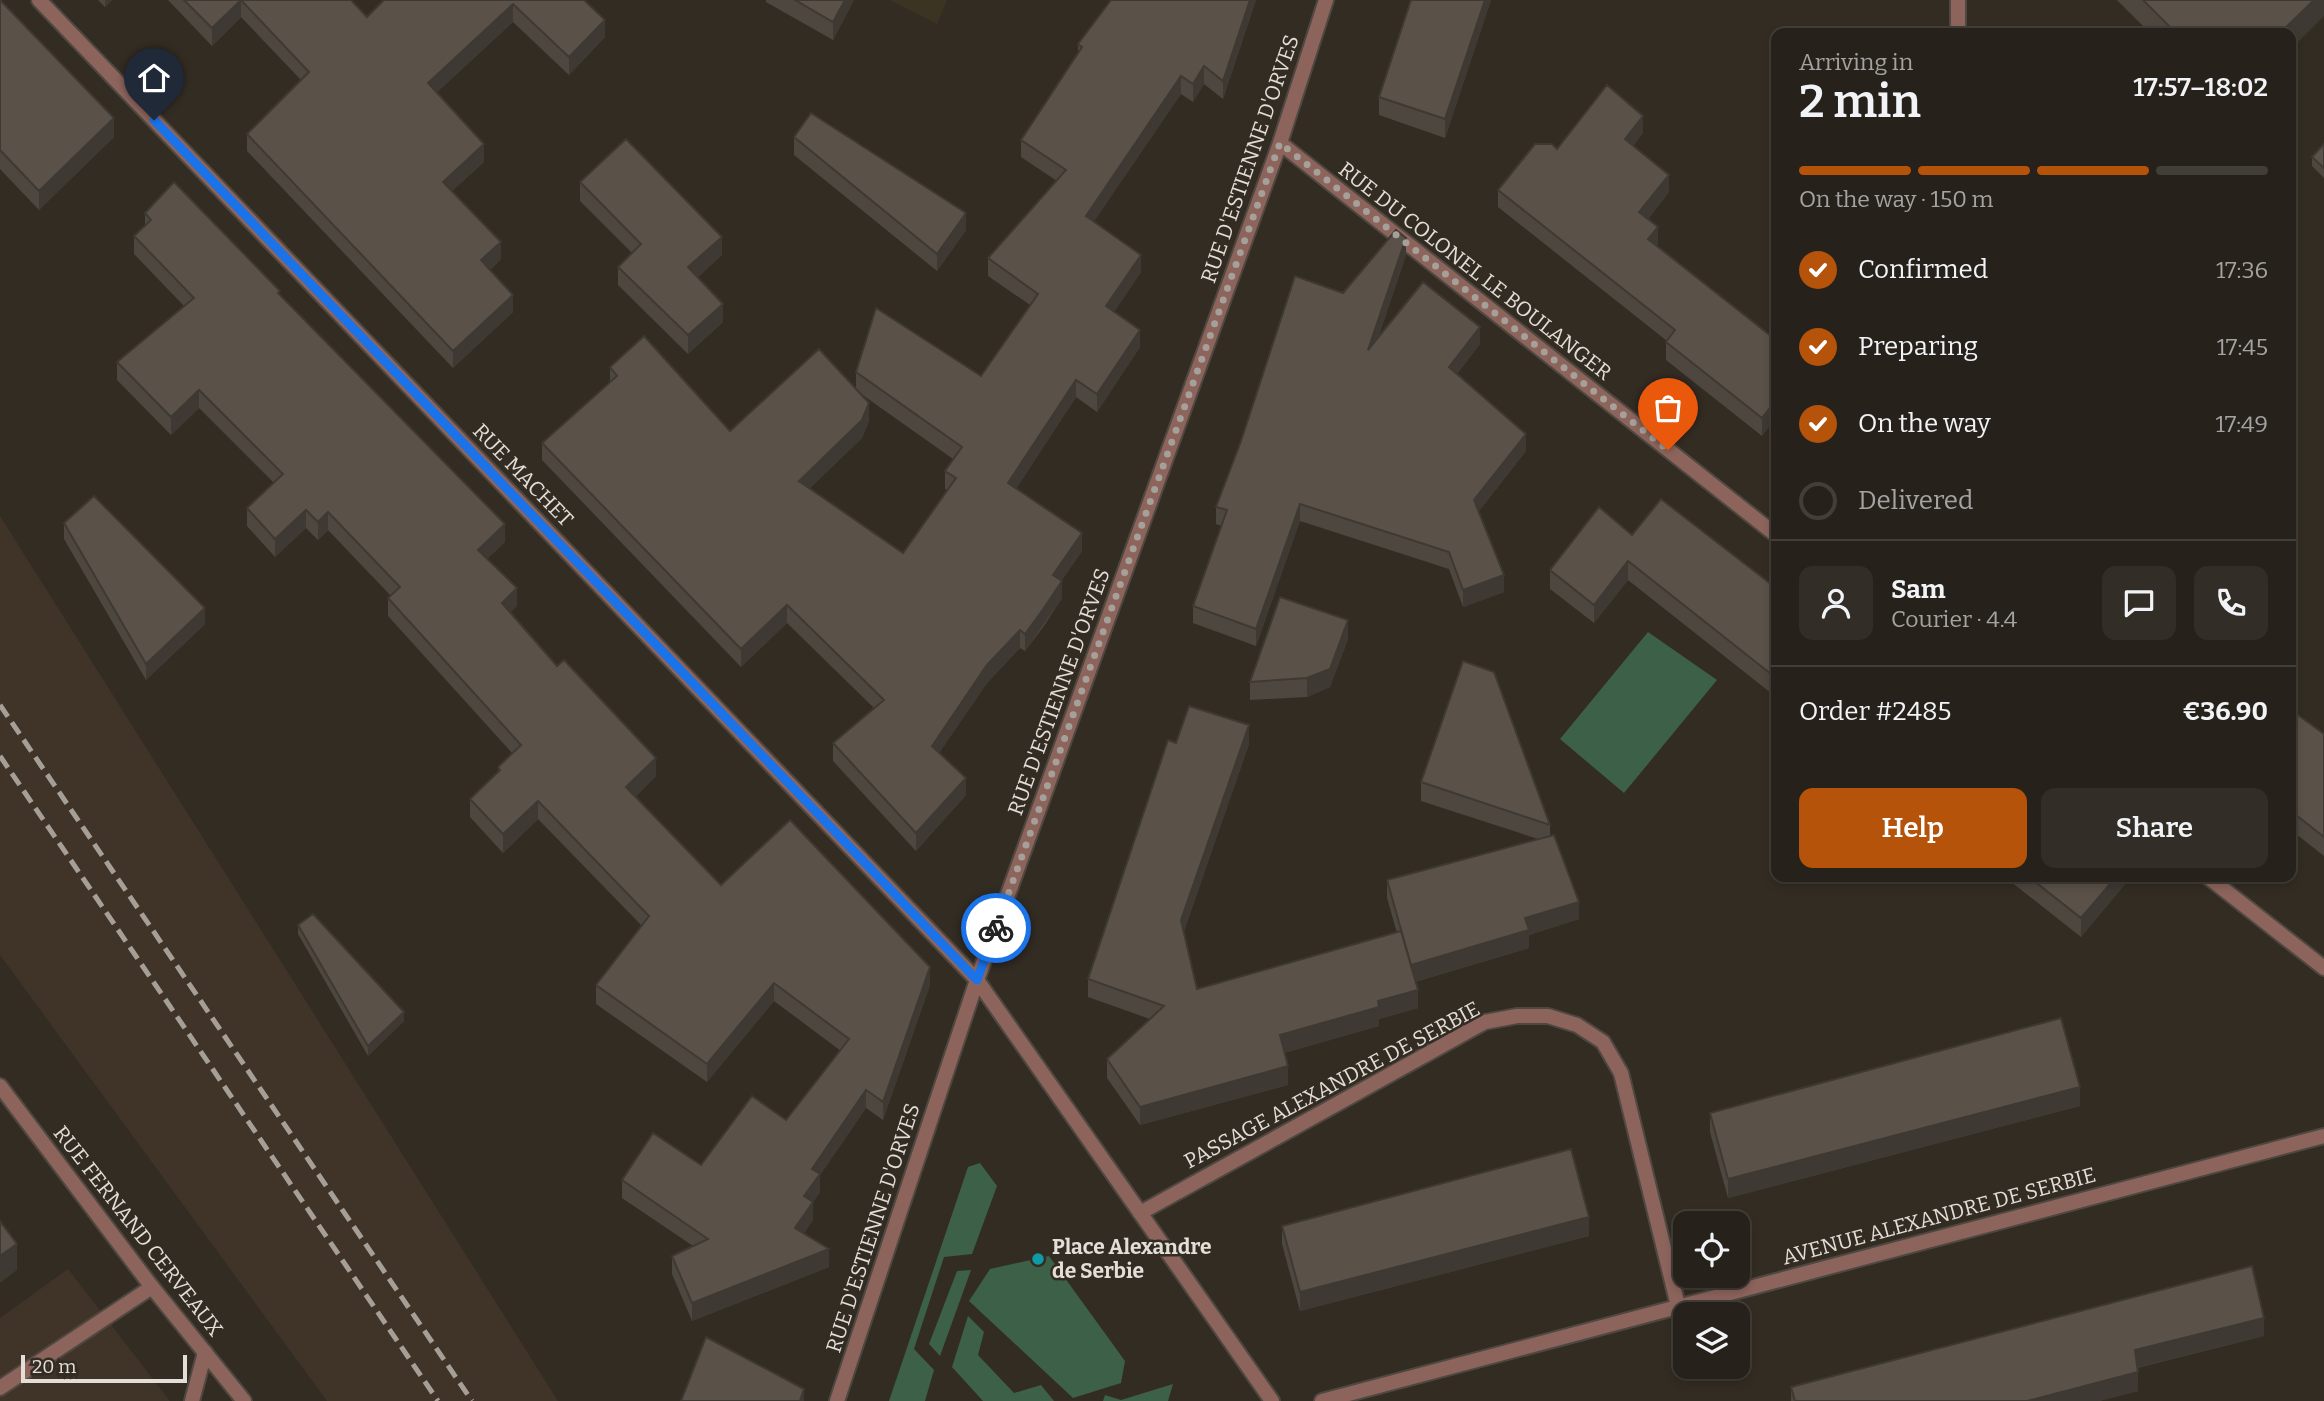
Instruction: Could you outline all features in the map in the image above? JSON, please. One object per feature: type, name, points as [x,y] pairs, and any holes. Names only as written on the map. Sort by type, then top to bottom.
[{"type":"street","name":"RUE MACHET","points":[[39,0],[977,980]]},
{"type":"street","name":"RUE D'ESTIENNE D'ORVES","points":[[837,1401],[977,980],[1280,143],[1326,0]]},
{"type":"street","points":[[1958,0],[1958,28]]},
{"type":"street","name":"RUE DU COLONEL LE BOULANGER","points":[[1280,143],[1771,531]]},
{"type":"street","points":[[2214,882],[2324,968]]},
{"type":"street","points":[[977,980],[1272,1401]]},
{"type":"street","name":"PASSAGE ALEXANDRE DE SERBIE","points":[[1140,1213],[1485,1022],[1517,1016],[1548,1016],[1577,1025],[1603,1042],[1621,1073],[1677,1302]]},
{"type":"street","name":"RUE FERNAND CERVEAUX","points":[[0,1086],[152,1287],[244,1401]]},
{"type":"street","name":"AVENUE ALEXANDRE DE SERBIE","points":[[1693,1302],[2324,1136]]},
{"type":"street","points":[[0,1388],[152,1287]]},
{"type":"street","name":"AVENUE ALEXANDRE DE SERBIE","points":[[1322,1401],[1673,1307]]},
{"type":"street","points":[[192,1401],[205,1352]]},
{"type":"shaded area","points":[[890,0],[947,0],[937,24]]},
{"type":"shaded area","points":[[0,516],[558,1401],[327,1401],[0,955]]},
{"type":"shaded area","points":[[68,1269],[170,1401],[0,1401],[0,1318]]},
{"type":"green space","points":[[1648,632],[1717,680],[1624,793],[1560,739]]},
{"type":"green space","points":[[980,1163],[997,1186],[972,1254],[944,1257],[914,1349],[934,1370],[925,1401],[889,1401],[968,1167]]},
{"type":"green space","points":[[1049,1256],[1125,1361],[1121,1383],[1073,1398],[969,1301],[990,1269]]},
{"type":"green space","points":[[971,1270],[940,1356],[929,1344],[957,1271]]},
{"type":"green space","points":[[968,1316],[984,1332],[978,1355],[1014,1393],[1041,1385],[1054,1401],[983,1401],[952,1367]]},
{"type":"green space","points":[[1173,1384],[1168,1401],[1103,1401],[1105,1395],[1121,1400]]},
{"type":"building","points":[[0,0],[114,118],[39,191],[0,150]]},
{"type":"building","points":[[184,0],[241,0],[212,28]]},
{"type":"building","points":[[241,0],[351,0],[367,17],[384,0],[584,0],[605,20],[569,57],[513,4],[428,83],[484,144],[443,182],[501,242],[481,260],[513,295],[453,351],[247,134],[309,72]]},
{"type":"building","points":[[795,0],[845,0],[833,22]]},
{"type":"building","points":[[1111,0],[1250,0],[1223,81],[1204,66],[1193,84],[1181,76],[1086,216],[1141,255],[1106,306],[1140,330],[1097,394],[1076,380],[1008,483],[1082,533],[1053,575],[1062,581],[1044,608],[1025,634],[1020,630],[987,665],[932,746],[966,778],[916,833],[833,743],[884,700],[787,605],[741,649],[542,443],[617,376],[610,367],[644,336],[730,431],[819,349],[869,403],[862,420],[799,481],[903,553],[956,478],[945,471],[962,447],[856,372],[876,308],[981,376],[1038,294],[988,258],[1066,170],[1021,140],[1082,47],[1078,44]]},
{"type":"building","points":[[1411,0],[1485,0],[1445,119],[1379,97]]},
{"type":"building","points":[[2143,0],[2314,0],[2285,28],[2171,28]]},
{"type":"building","points":[[1607,85],[1643,116],[1625,139],[1669,175],[1639,212],[1658,227],[1648,239],[1771,336],[1771,406],[1762,418],[1666,342],[1675,330],[1498,190],[1535,144],[1552,144],[1557,149]]},
{"type":"building","points":[[811,113],[966,213],[937,254],[794,137]]},
{"type":"building","points":[[626,139],[722,237],[688,267],[723,304],[688,335],[618,267],[641,244],[580,182]]},
{"type":"building","points":[[2324,144],[2324,168],[2312,157]]},
{"type":"building","points":[[174,182],[280,291],[278,293],[505,524],[478,550],[517,588],[502,603],[557,666],[564,660],[656,758],[626,787],[721,885],[790,820],[930,967],[883,1102],[866,1090],[812,1169],[820,1174],[804,1196],[813,1202],[795,1228],[829,1249],[692,1303],[672,1256],[708,1239],[622,1180],[653,1133],[701,1165],[752,1096],[786,1120],[849,1039],[774,983],[707,1064],[596,985],[649,916],[538,801],[503,834],[470,799],[521,745],[388,598],[400,587],[328,512],[318,522],[306,510],[275,539],[247,508],[283,474],[199,390],[171,417],[117,362],[194,298],[134,236],[151,220],[145,213]]},
{"type":"building","points":[[1396,230],[1406,238],[1368,350],[1423,282],[1480,327],[1449,367],[1526,434],[1474,500],[1504,575],[1463,590],[1449,552],[1300,504],[1256,629],[1193,606],[1227,510],[1216,507],[1241,441],[1295,276],[1343,293]]},
{"type":"building","points":[[94,496],[205,608],[146,664],[64,523]]},
{"type":"building","points":[[1661,499],[1771,584],[1771,674],[1628,561],[1594,605],[1550,570],[1599,507],[1632,535]]},
{"type":"building","points":[[1280,597],[1348,620],[1330,669],[1307,678],[1250,682]]},
{"type":"building","points":[[1463,661],[1494,672],[1550,825],[1421,782]]},
{"type":"building","points":[[1189,706],[1249,725],[1181,920],[1197,989],[1401,931],[1418,990],[1378,1001],[1379,1007],[1280,1035],[1288,1066],[1140,1107],[1107,1059],[1164,1006],[1088,979],[1168,740],[1176,743]]},
{"type":"building","points":[[2296,714],[2324,734],[2324,837],[2296,815]]},
{"type":"building","points":[[1554,835],[1579,902],[1525,918],[1529,930],[1411,965],[1387,880]]},
{"type":"building","points":[[2035,882],[2112,882],[2081,918]]},
{"type":"building","points":[[313,914],[404,1012],[368,1046],[298,925]]},
{"type":"building","points":[[2061,1018],[2080,1087],[1728,1179],[1710,1113]]},
{"type":"building","points":[[1571,1149],[1589,1217],[1300,1292],[1282,1226]]},
{"type":"building","points":[[0,1221],[17,1244],[0,1256]]},
{"type":"building","points":[[2252,1266],[2264,1318],[2135,1350],[2138,1372],[2027,1401],[1795,1401],[1791,1387]]},
{"type":"building","points":[[706,1337],[804,1389],[800,1401],[681,1401]]},
{"type":"railway","points":[[0,705],[472,1401]]},
{"type":"railway","points":[[0,756],[438,1401]]},
{"type":"way so far","points":[[996,928],[1280,143],[1668,450]]},
{"type":"place","name":"Place Alexandre de Serbie","points":[[1038,1259]]},
{"type":"route","points":[[154,120],[977,980],[996,928]]}]
